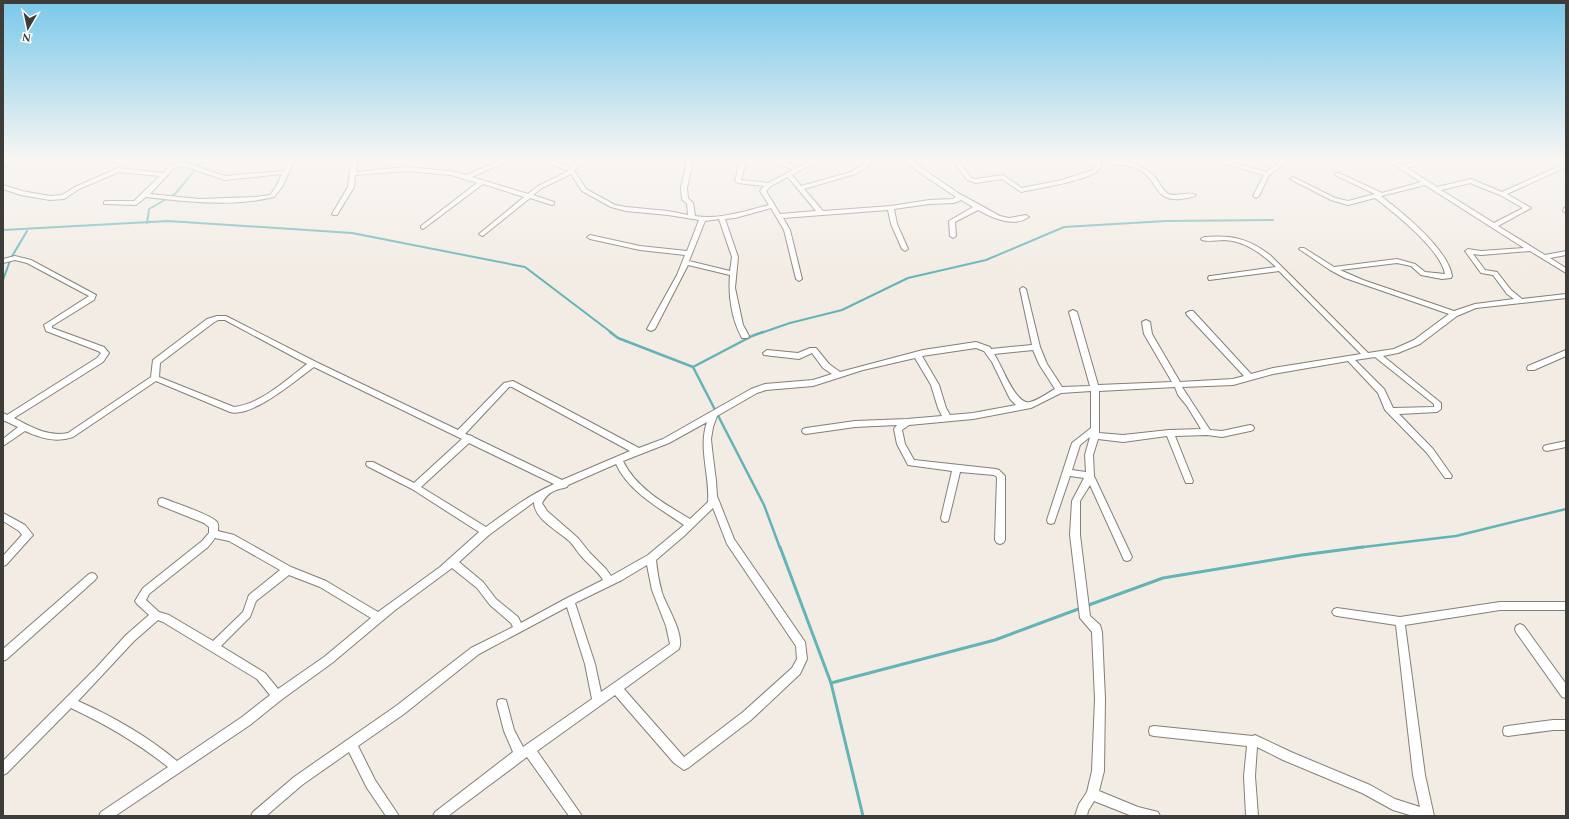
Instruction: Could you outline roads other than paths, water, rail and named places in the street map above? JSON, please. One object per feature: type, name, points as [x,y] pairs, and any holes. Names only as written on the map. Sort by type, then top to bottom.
[{"type":"street","points":[[106,203],[130,205],[141,199]]},
{"type":"street","points":[[183,199],[199,201],[236,199]]},
{"type":"street","points":[[335,214],[344,199]]},
{"type":"street","points":[[423,227],[459,199]]},
{"type":"street","points":[[482,234],[525,199]]},
{"type":"street","points":[[537,199],[552,203]]},
{"type":"street","points":[[601,199],[613,206],[645,212],[677,214],[703,219],[722,218],[772,206]]},
{"type":"street","points":[[685,199],[690,203],[692,218]]},
{"type":"street","points":[[768,199],[787,230],[799,278]]},
{"type":"street","points":[[809,199],[821,213]]},
{"type":"street","points":[[778,216],[891,208],[929,202],[954,201],[958,199]]},
{"type":"street","points":[[966,199],[978,207],[1006,219],[1026,217]]},
{"type":"street","points":[[1335,199],[1341,202],[1354,202],[1364,199]]},
{"type":"street","points":[[1332,269],[1397,261],[1413,264],[1423,274],[1442,277],[1449,276],[1448,266],[1423,236],[1397,210],[1383,199]]},
{"type":"street","points":[[1451,199],[1566,271]]},
{"type":"street","points":[[1492,226],[1528,208],[1512,199]]},
{"type":"street","points":[[953,236],[952,221],[978,207]]},
{"type":"street","points":[[891,208],[894,224],[905,249]]},
{"type":"street","points":[[722,218],[735,257],[732,288],[739,325],[745,336]]},
{"type":"street","points":[[652,329],[685,262],[703,219]]},
{"type":"street","points":[[590,237],[646,249],[689,253]]},
{"type":"street","points":[[1204,239],[1225,237],[1246,241],[1256,247],[1366,355]]},
{"type":"street","points":[[1302,249],[1332,269],[1362,282],[1430,304],[1454,314]]},
{"type":"street","points":[[1520,301],[1509,292],[1495,274],[1483,272],[1468,251],[1481,253],[1532,249]]},
{"type":"street","points":[[1544,257],[1566,253]]},
{"type":"street","points":[[3,261],[15,258],[28,261],[93,295],[92,298],[48,325],[49,329],[105,353],[100,360],[5,417]]},
{"type":"street","points":[[685,262],[734,274]]},
{"type":"street","points":[[1211,278],[1280,269]]},
{"type":"street","points":[[1023,289],[1036,347],[1043,364],[1060,390]]},
{"type":"street","points":[[806,431],[856,424],[907,422],[947,417],[973,416],[1025,406],[1044,400],[1060,390],[1095,390],[1177,384],[1234,382],[1273,371],[1395,351],[1417,342],[1454,314],[1475,306],[1566,296]]},
{"type":"street","points":[[1073,312],[1095,390],[1094,433],[1089,455],[1090,476],[1127,557]]},
{"type":"street","points":[[1190,313],[1250,378]]},
{"type":"street","points":[[5,417],[24,427],[50,437],[60,439],[65,437],[154,378],[156,362],[210,321],[217,318],[226,318],[313,364],[564,484]]},
{"type":"street","points":[[1146,322],[1148,334],[1181,393],[1190,404],[1207,432]]},
{"type":"street","points":[[105,816],[246,721],[277,696],[328,660],[379,618],[452,562],[486,532],[523,504],[544,492],[618,459],[666,441],[748,394],[765,387],[813,383],[917,354],[976,345],[982,346],[989,352],[1013,397],[1020,404],[1025,406]]},
{"type":"street","points":[[989,352],[1036,347]]},
{"type":"street","points":[[767,352],[799,356],[813,350],[826,366],[840,375]]},
{"type":"street","points":[[1531,368],[1566,353]]},
{"type":"street","points":[[917,354],[935,385],[940,406],[947,417]]},
{"type":"street","points":[[1376,354],[1437,403],[1438,406],[1437,409],[1430,410],[1391,411]]},
{"type":"street","points":[[1349,358],[1381,391],[1391,411],[1430,452],[1448,476]]},
{"type":"street","points":[[154,378],[233,410],[241,411],[253,406],[313,364]]},
{"type":"street","points":[[460,434],[507,385],[513,384],[637,451]]},
{"type":"street","points":[[616,688],[684,764],[747,716],[796,671],[802,659],[801,645],[730,542],[713,497],[706,445],[708,430],[713,415]]},
{"type":"street","points":[[907,422],[898,430],[901,444],[911,463],[996,472],[1001,476],[1000,540]]},
{"type":"street","points":[[3,443],[24,427]]},
{"type":"street","points":[[1050,520],[1076,443],[1094,433],[1110,439],[1142,438],[1170,433],[1226,433],[1250,428]]},
{"type":"street","points":[[1170,433],[1189,481]]},
{"type":"street","points":[[415,487],[469,438]]},
{"type":"street","points":[[1547,448],[1566,444]]},
{"type":"street","points":[[618,459],[625,474],[660,504],[690,524]]},
{"type":"street","points":[[370,464],[415,487],[486,532]]},
{"type":"street","points":[[945,518],[957,468]]},
{"type":"street","points":[[1066,472],[1090,476]]},
{"type":"street","points":[[1081,816],[1083,808],[1092,795],[1098,771],[1100,699],[1097,632],[1096,628],[1085,618],[1075,535],[1076,501],[1090,476]]},
{"type":"street","points":[[544,492],[540,499],[539,507],[547,517],[575,541],[588,557],[603,571],[609,582]]},
{"type":"street","points":[[256,816],[298,781],[400,710],[475,651],[519,629],[570,600],[609,582],[651,558],[709,508],[713,497]]},
{"type":"street","points":[[162,502],[207,520],[214,525],[213,534],[205,544],[146,591],[140,601],[156,614],[166,618],[262,676],[277,696]]},
{"type":"street","points":[[3,517],[22,528],[28,535],[3,562]]},
{"type":"street","points":[[213,534],[231,538],[288,570],[323,584],[379,618]]},
{"type":"street","points":[[439,816],[524,752],[675,646],[675,639],[654,582],[651,558]]},
{"type":"street","points":[[452,562],[480,585],[493,602],[515,620],[519,629]]},
{"type":"street","points":[[214,647],[247,614],[252,598],[288,570]]},
{"type":"street","points":[[3,656],[92,577]]},
{"type":"street","points":[[570,600],[590,664],[598,700]]},
{"type":"street","points":[[1337,612],[1400,621],[1500,606],[1566,606]]},
{"type":"street","points":[[3,769],[130,638],[156,614]]},
{"type":"street","points":[[1400,621],[1419,775],[1428,816]]},
{"type":"street","points":[[1520,629],[1566,693]]},
{"type":"street","points":[[69,702],[86,709],[124,729],[156,750],[176,767]]},
{"type":"street","points":[[502,704],[509,731],[524,752],[576,816]]},
{"type":"street","points":[[1508,731],[1553,725],[1566,725]]},
{"type":"street","points":[[1154,731],[1253,741],[1258,740],[1287,756],[1366,790],[1393,804],[1428,816]]},
{"type":"street","points":[[1252,816],[1250,759],[1253,741]]},
{"type":"street","points":[[351,744],[372,784],[393,816]]},
{"type":"street","points":[[1092,795],[1132,810],[1154,816]]},
{"type":"waterway","points":[[147,222],[149,209],[166,199]]},
{"type":"waterway","points":[[761,333],[790,323],[842,310],[908,278],[986,260],[1064,227],[1166,221],[1273,220]]},
{"type":"waterway","points":[[147,222],[168,221],[352,233],[525,267],[612,333]]},
{"type":"waterway","points":[[3,230],[147,222]]},
{"type":"waterway","points":[[3,280],[11,258],[27,231]]},
{"type":"waterway","points":[[610,332],[618,338],[693,367]]},
{"type":"waterway","points":[[693,367],[752,336],[763,332]]},
{"type":"waterway","points":[[693,367],[764,505],[780,548]]},
{"type":"waterway","points":[[1359,548],[1456,536],[1566,509]]},
{"type":"waterway","points":[[780,547],[831,683]]},
{"type":"waterway","points":[[1359,548],[1363,547]]},
{"type":"waterway","points":[[1355,548],[1359,548]]},
{"type":"waterway","points":[[1086,606],[1163,578],[1302,555],[1359,548]]},
{"type":"waterway","points":[[831,683],[995,640],[1081,608]]},
{"type":"waterway","points":[[831,683],[863,816]]}]
